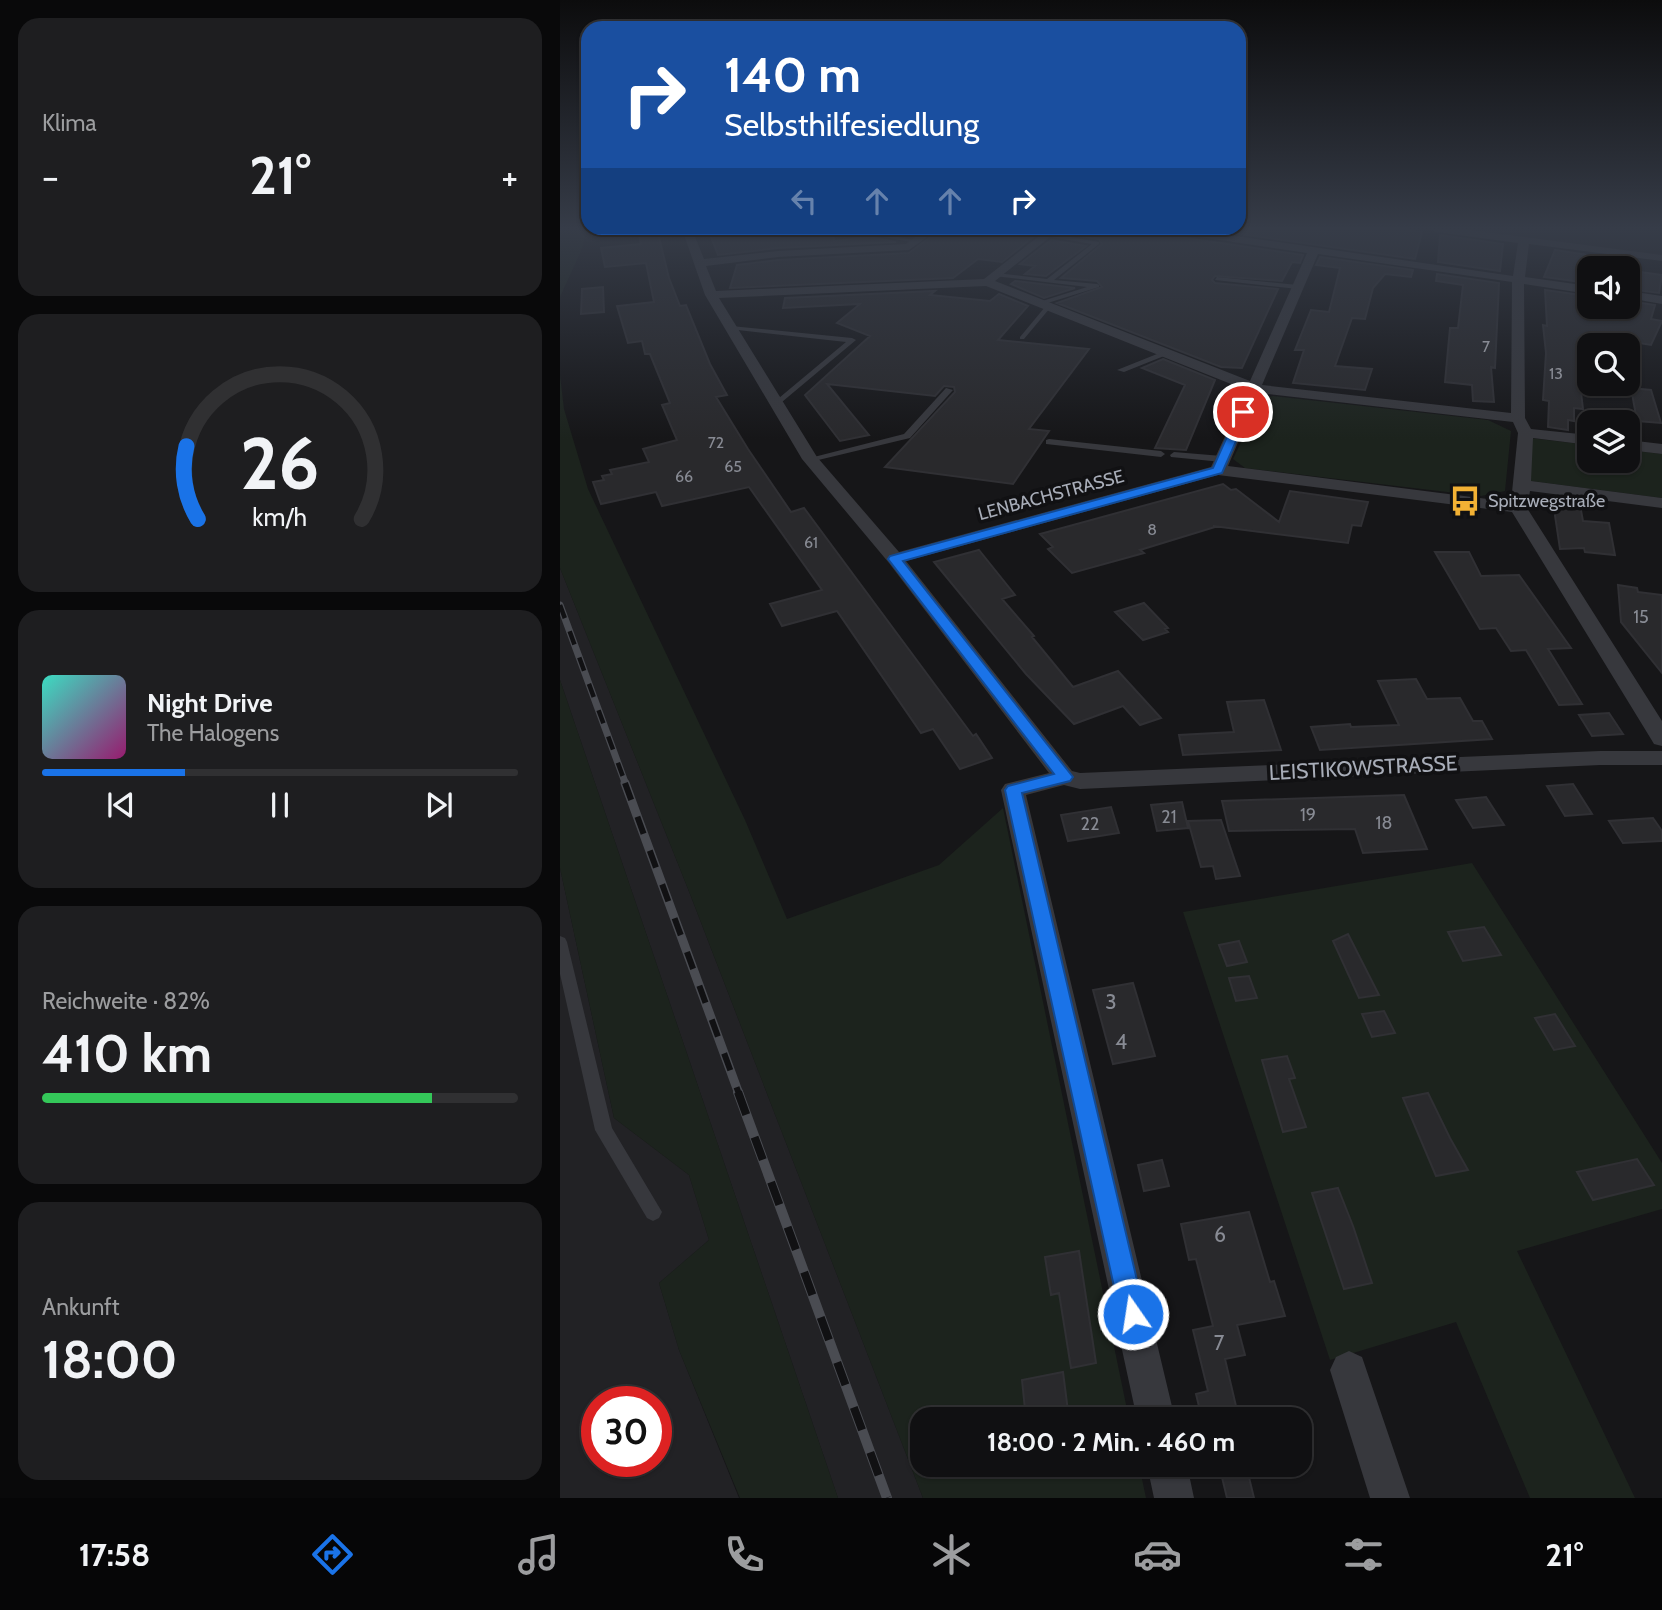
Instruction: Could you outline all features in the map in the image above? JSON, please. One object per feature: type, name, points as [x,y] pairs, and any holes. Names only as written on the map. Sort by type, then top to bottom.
[{"type":"street","points":[[713,299],[810,460],[895,559],[1064,777]]},
{"type":"street","points":[[1029,299],[1254,388],[1446,408],[1577,437]]},
{"type":"street","points":[[1220,465],[1293,299]]},
{"type":"street","points":[[1519,299],[1523,485],[1518,508],[1662,739]]},
{"type":"street","points":[[1640,446],[1662,449]]},
{"type":"street","name":"LENBACHSTRASSE","points":[[895,559],[1220,465],[1518,508]]},
{"type":"street","points":[[1523,485],[1662,503]]},
{"type":"street","name":"LEISTIKOWSTRASSE","points":[[1153,1407],[1013,790],[1064,777],[1080,781],[1586,758],[1662,758]]},
{"type":"street","points":[[1349,1370],[1390,1498]]},
{"type":"street","points":[[1170,1477],[1174,1498]]},
{"type":"lane","points":[[1022,338],[1042,306],[1062,299]]},
{"type":"lane","points":[[731,328],[852,341],[776,405]]},
{"type":"lane","points":[[1121,370],[1165,354]]},
{"type":"lane","points":[[810,460],[906,436],[949,390]]},
{"type":"lane","points":[[1049,442],[1161,454]]},
{"type":"lane","points":[[1174,455],[1220,465]]},
{"type":"lane","points":[[560,942],[604,1130],[653,1212]]},
{"type":"shaded area","points":[[560,375],[564,409],[588,489],[745,820],[787,919],[939,865],[1003,808],[1127,1407],[910,1407],[910,1464],[690,894],[560,568]]},
{"type":"shaded area","points":[[1273,396],[1488,420],[1511,431],[1505,491],[1481,496],[1245,468],[1233,459],[1262,398]]},
{"type":"shaded area","points":[[1530,438],[1577,444],[1577,473],[1640,473],[1640,451],[1662,454],[1662,498],[1531,481]]},
{"type":"shaded area","points":[[560,568],[690,894],[910,1464],[910,1477],[915,1477],[923,1498],[838,1498],[560,680]]},
{"type":"shaded area","points":[[560,680],[838,1498],[740,1498],[679,1350],[659,1283],[709,1240],[689,1175],[614,1118],[560,868]]},
{"type":"shaded area","points":[[1472,863],[1662,1163],[1662,1209],[1517,1251],[1635,1498],[1530,1498],[1456,1322],[1330,1360],[1183,912]]},
{"type":"shaded area","points":[[560,868],[614,1118],[689,1175],[709,1240],[659,1283],[679,1350],[739,1498],[560,1498]]},
{"type":"shaded area","points":[[915,1477],[1142,1477],[1146,1498],[923,1498]]},
{"type":"building","points":[[582,299],[603,299],[604,312],[581,314]]},
{"type":"building","points":[[653,299],[677,299],[680,306],[686,305],[710,364],[727,395],[716,397],[748,449],[791,512],[804,508],[992,758],[960,769],[933,729],[921,733],[837,611],[782,626],[770,604],[822,590],[749,487],[662,506],[656,492],[601,504],[593,482],[604,480],[602,476],[612,474],[610,470],[649,462],[643,449],[677,440],[662,405],[670,403],[650,354],[645,354],[642,341],[628,343],[617,306],[654,302]]},
{"type":"building","points":[[785,299],[1011,299],[1028,306],[998,340],[1089,349],[1029,429],[1049,431],[1013,484],[885,467],[955,392],[954,387],[944,386],[935,396],[827,384],[869,435],[840,441],[805,395],[870,336],[837,323],[860,304],[783,308]]},
{"type":"building","points":[[1069,299],[1273,299],[1242,368],[1221,367],[1057,303]]},
{"type":"building","points":[[1332,299],[1370,299],[1365,319],[1352,318],[1335,366],[1372,369],[1365,390],[1293,383],[1304,350],[1295,350],[1311,310],[1329,312]]},
{"type":"building","points":[[1461,299],[1498,299],[1495,368],[1491,367],[1494,402],[1473,401],[1472,385],[1445,382],[1450,328],[1458,328]]},
{"type":"building","points":[[1545,299],[1577,299],[1577,319],[1640,319],[1640,303],[1655,305],[1651,319],[1662,321],[1651,345],[1640,343],[1640,333],[1577,333],[1577,396],[1581,396],[1583,409],[1574,408],[1574,421],[1568,420],[1568,430],[1548,427],[1549,401],[1543,400],[1546,353],[1543,325],[1547,326]]},
{"type":"building","points":[[1163,359],[1215,380],[1186,450],[1155,448],[1185,385],[1142,368]]},
{"type":"building","points":[[1640,389],[1651,390],[1661,423],[1640,421],[1640,410],[1635,410],[1632,396],[1640,396]]},
{"type":"building","points":[[1223,484],[1231,490],[1236,489],[1279,522],[1290,491],[1368,502],[1361,526],[1352,525],[1348,543],[1213,526],[1215,527],[1140,550],[1144,553],[1072,573],[1048,549],[1053,547],[1040,534]]},
{"type":"building","points":[[1553,502],[1580,505],[1583,521],[1609,523],[1615,555],[1585,552],[1584,548],[1560,549]]},
{"type":"building","points":[[979,550],[1015,595],[1002,599],[1073,687],[1118,671],[1161,718],[1140,725],[1123,706],[1074,724],[1026,674],[934,562]]},
{"type":"building","points":[[1435,552],[1469,552],[1481,576],[1519,575],[1571,648],[1548,649],[1582,704],[1559,705],[1526,650],[1511,651],[1496,628],[1480,629]]},
{"type":"building","points":[[1618,585],[1637,588],[1638,592],[1662,595],[1662,673],[1621,622]]},
{"type":"building","points":[[1144,603],[1168,628],[1165,629],[1168,632],[1143,640],[1115,612]]},
{"type":"building","points":[[1416,679],[1427,699],[1460,698],[1473,721],[1482,721],[1492,739],[1320,750],[1311,727],[1350,724],[1351,727],[1399,725],[1378,681]]},
{"type":"building","points":[[1264,700],[1281,750],[1183,755],[1179,735],[1234,732],[1227,702]]},
{"type":"building","points":[[1609,713],[1623,734],[1592,736],[1579,715]]},
{"type":"building","points":[[1573,784],[1592,814],[1565,816],[1547,786]]},
{"type":"building","points":[[1404,795],[1427,849],[1363,853],[1355,829],[1229,831],[1222,801]]},
{"type":"building","points":[[1486,797],[1504,825],[1473,828],[1456,800]]},
{"type":"building","points":[[1182,802],[1188,828],[1157,831],[1151,805]]},
{"type":"building","points":[[1111,807],[1119,833],[1068,841],[1061,815]]},
{"type":"building","points":[[1653,818],[1662,831],[1662,841],[1623,843],[1609,821]]},
{"type":"building","points":[[1221,820],[1240,876],[1216,879],[1213,866],[1201,867],[1188,821]]},
{"type":"building","points":[[1484,927],[1501,955],[1463,961],[1448,932]]},
{"type":"building","points":[[1348,934],[1379,995],[1359,998],[1333,941]]},
{"type":"building","points":[[1239,941],[1247,962],[1227,966],[1219,945]]},
{"type":"building","points":[[1249,976],[1257,998],[1236,1001],[1229,978]]},
{"type":"building","points":[[1133,983],[1155,1056],[1113,1064],[1093,990]]},
{"type":"building","points":[[1384,1011],[1395,1033],[1372,1037],[1362,1014]]},
{"type":"building","points":[[1555,1014],[1575,1046],[1554,1050],[1535,1018]]},
{"type":"building","points":[[1287,1056],[1295,1078],[1289,1079],[1306,1127],[1283,1132],[1262,1060]]},
{"type":"building","points":[[1428,1093],[1468,1170],[1436,1176],[1403,1098]]},
{"type":"building","points":[[1637,1159],[1654,1185],[1593,1200],[1577,1172]]},
{"type":"building","points":[[1162,1160],[1169,1186],[1144,1191],[1138,1165]]},
{"type":"building","points":[[1338,1188],[1372,1283],[1344,1289],[1312,1193]]},
{"type":"building","points":[[1249,1212],[1270,1282],[1274,1281],[1285,1316],[1237,1325],[1245,1355],[1225,1359],[1236,1407],[1199,1407],[1196,1394],[1208,1391],[1193,1330],[1213,1326],[1196,1259],[1189,1260],[1181,1224]]},
{"type":"building","points":[[1079,1251],[1096,1363],[1071,1368],[1059,1293],[1051,1295],[1045,1257]]},
{"type":"building","points":[[1063,1372],[1067,1407],[1025,1407],[1022,1380]]},
{"type":"building","points":[[1222,1477],[1249,1477],[1254,1498],[1227,1498]]},
{"type":"railway","points":[[560,605],[626,785]]},
{"type":"railway","points":[[625,783],[739,1094]]},
{"type":"railway","points":[[738,1092],[887,1498]]},
{"type":"place","name":"Spitzwegstraße","points":[[1465,501]]},
{"type":"route","points":[[1133,1314],[1013,790],[1064,777],[895,559],[1218,470],[1243,412]]}]
